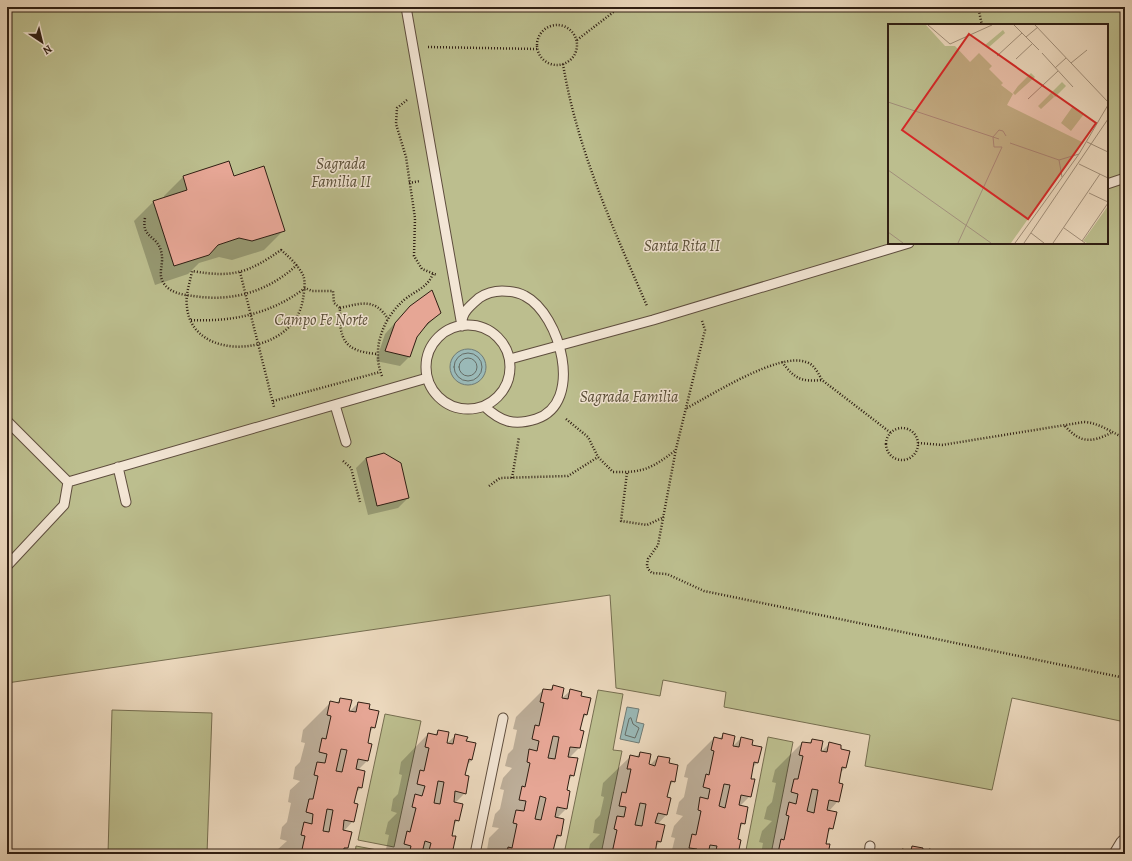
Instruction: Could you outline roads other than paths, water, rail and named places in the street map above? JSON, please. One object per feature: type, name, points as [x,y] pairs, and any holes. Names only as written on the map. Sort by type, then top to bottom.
[{"type":"street","points":[[1119,854],[1125,844]]},
{"type":"lane","points":[[406,7],[462,326]]},
{"type":"lane","points":[[1108,184],[1125,178]]},
{"type":"lane","points":[[510,359],[653,320],[906,244]]},
{"type":"lane","points":[[462,326],[462,317],[471,305],[482,296],[496,291],[511,291],[525,295],[543,311],[559,346],[564,381],[560,396],[552,409],[539,418],[524,422],[509,422],[495,416],[484,406]]},
{"type":"lane","points":[[462,326],[476,326],[488,331],[499,339],[507,350],[510,359],[509,380],[504,389],[495,399],[484,406],[470,410],[456,408],[443,401],[433,391],[427,378],[426,364],[430,350],[438,338],[449,330],[462,326]]},
{"type":"lane","points":[[68,482],[427,378]]},
{"type":"lane","points":[[335,405],[346,442]]},
{"type":"lane","points":[[7,421],[68,482]]},
{"type":"lane","points":[[118,467],[126,502]]},
{"type":"lane","points":[[7,566],[64,505],[68,482]]},
{"type":"lane","points":[[476,854],[502,718]]},
{"type":"water","points":[[468,349],[481,354],[486,367],[481,380],[468,385],[455,380],[450,367],[455,354]]},
{"type":"water","points":[[627,707],[639,709],[636,722],[644,724],[639,743],[620,739]]},
{"type":"park label","name":"Sagrada Familia II","points":[[341,173]]},
{"type":"park label","name":"Santa Rita II","points":[[682,246]]},
{"type":"park label","name":"Campo Fe Norte","points":[[321,320]]},
{"type":"park label","name":"Sagrada Familia","points":[[629,397]]}]
